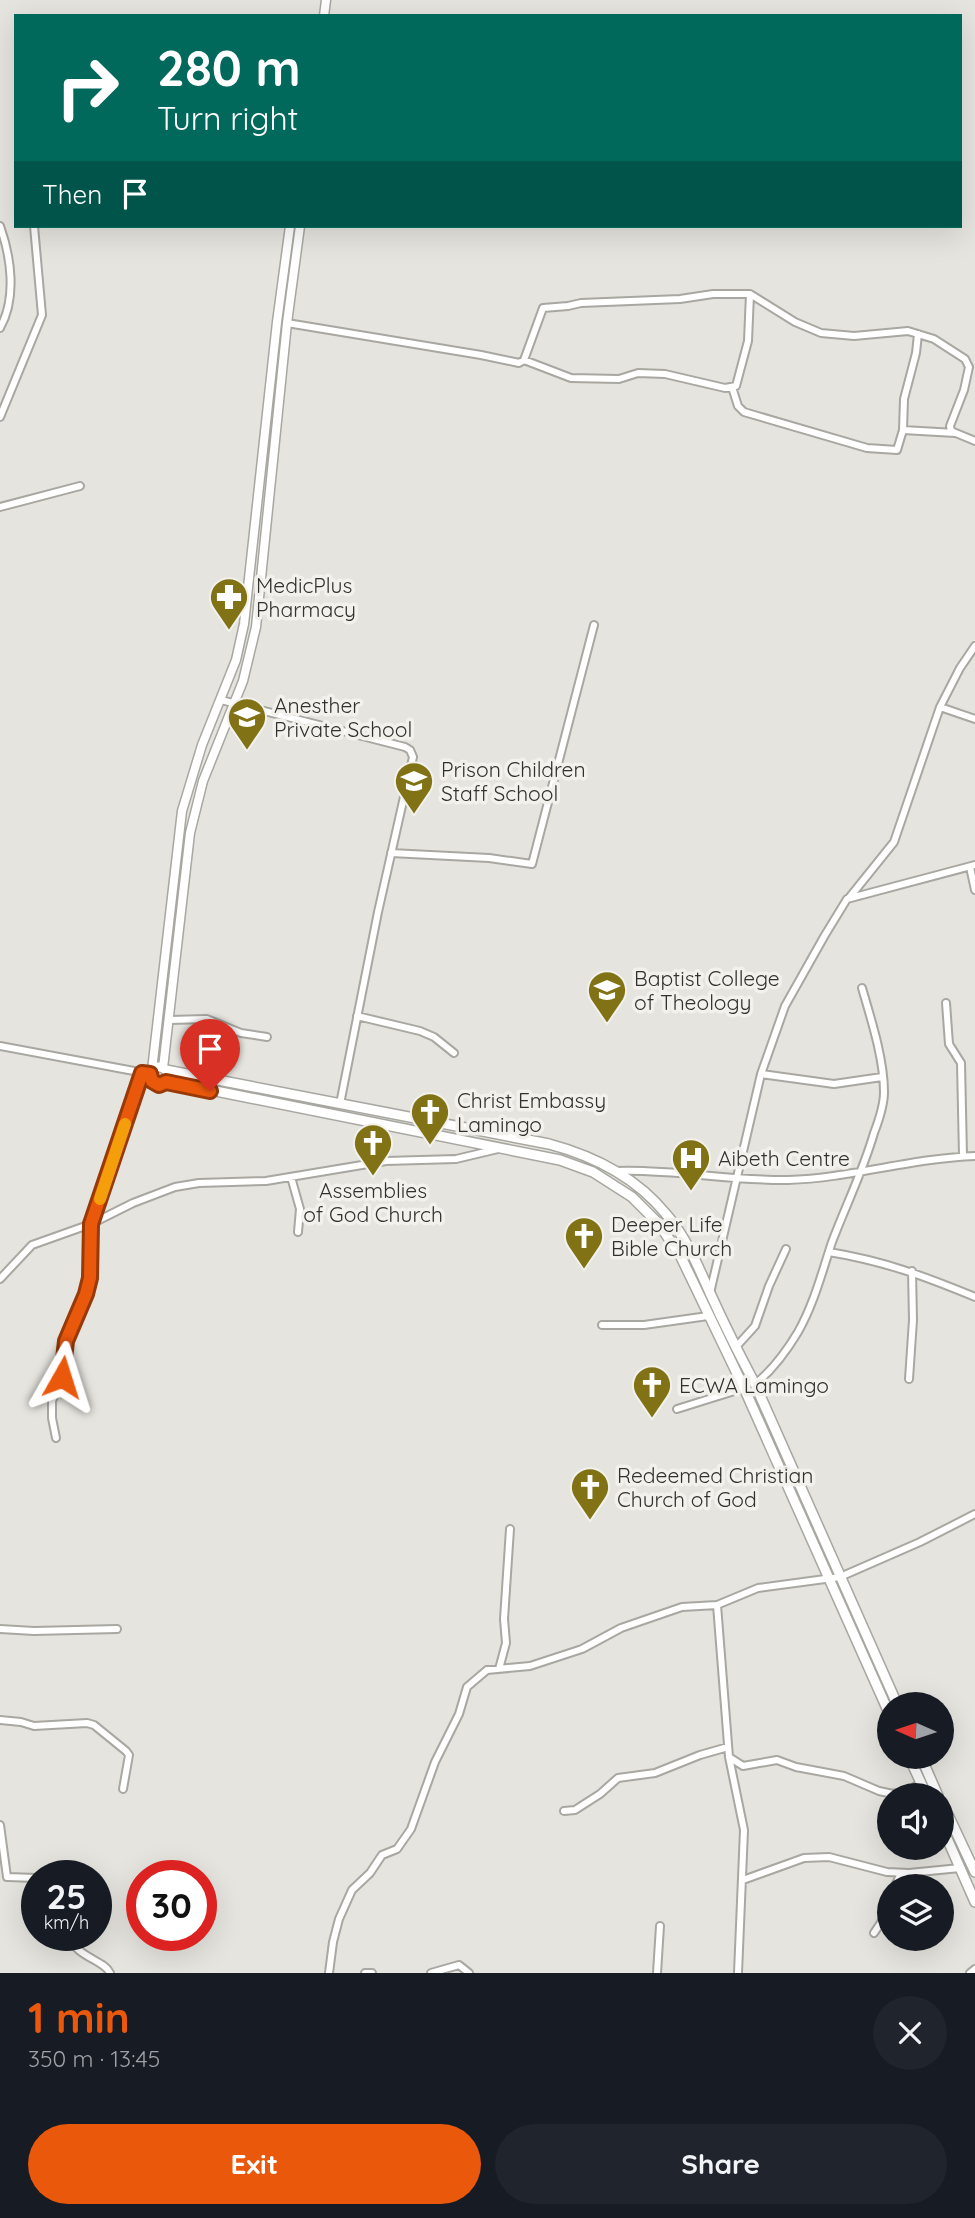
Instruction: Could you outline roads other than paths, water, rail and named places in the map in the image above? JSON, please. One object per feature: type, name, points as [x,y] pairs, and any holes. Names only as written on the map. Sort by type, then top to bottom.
[{"type":"main road","points":[[879,1692],[691,1275],[670,1238],[632,1197],[593,1172],[543,1156],[166,1082],[159,1085],[152,1081],[148,1072],[155,1068],[164,1069],[549,1144],[594,1159],[617,1171],[653,1199],[685,1241],[754,1384],[892,1692]]},
{"type":"main road","points":[[164,1069],[166,1082]]},
{"type":"main road","points":[[915,1769],[921,1782]]},
{"type":"main road","points":[[954,1827],[975,1872]]},
{"type":"main road","points":[[954,1854],[975,1902]]},
{"type":"street","points":[[0,226],[11,274],[9,297],[0,328]]},
{"type":"street","points":[[0,417],[43,316],[34,228]]},
{"type":"street","points":[[56,1438],[52,1401],[64,1368],[66,1341],[90,1278],[91,1224],[148,1072],[180,823],[195,766],[236,660],[244,624],[275,334],[290,228]]},
{"type":"street","points":[[164,1069],[190,833],[203,781],[243,681],[256,627],[287,323],[300,228]]},
{"type":"street","points":[[287,323],[519,363],[524,360],[542,308],[581,303],[680,299],[713,294],[750,294],[795,322],[821,333],[853,336],[908,331],[934,340],[965,359],[969,367],[964,390],[950,426],[951,431],[975,441]]},
{"type":"street","points":[[524,360],[570,378],[619,379],[638,373],[666,374],[725,388],[736,386],[748,341],[750,294]]},
{"type":"street","points":[[732,387],[738,406],[744,412],[867,448],[897,450],[903,430],[904,399],[918,334]]},
{"type":"street","points":[[903,430],[955,433]]},
{"type":"street","points":[[0,507],[80,486]]},
{"type":"street","points":[[391,853],[489,858],[532,864],[594,625]]},
{"type":"street","points":[[710,1293],[761,1074],[785,1006],[847,899],[894,842],[940,707],[975,646]]},
{"type":"street","points":[[221,700],[405,747],[413,757],[356,1016],[340,1104]]},
{"type":"street","points":[[940,707],[975,719]]},
{"type":"street","points":[[847,899],[972,866],[975,890]]},
{"type":"street","points":[[754,1384],[773,1369],[799,1330],[862,1171],[881,1112],[884,1092],[882,1077],[873,1026],[862,988]]},
{"type":"street","points":[[946,1003],[949,1044],[961,1063],[963,1156]]},
{"type":"street","points":[[356,1016],[420,1031],[434,1037],[454,1053]]},
{"type":"street","points":[[169,1020],[207,1019],[241,1033],[267,1037]]},
{"type":"street","points":[[0,1046],[148,1072]]},
{"type":"street","points":[[761,1074],[834,1084],[882,1077]]},
{"type":"street","points":[[0,1279],[32,1245],[91,1224],[133,1203],[175,1187],[199,1183],[266,1181],[386,1161],[456,1159],[499,1149]]},
{"type":"street","points":[[617,1171],[646,1170],[738,1179],[790,1180],[975,1156]]},
{"type":"street","points":[[292,1177],[300,1209],[298,1232]]},
{"type":"street","points":[[728,1355],[755,1326],[786,1249]]},
{"type":"street","points":[[829,1252],[865,1258],[912,1271],[975,1297]]},
{"type":"street","points":[[909,1379],[913,1320],[912,1271]]},
{"type":"street","points":[[602,1325],[644,1325],[708,1317]]},
{"type":"street","points":[[677,1409],[744,1388]]},
{"type":"street","points":[[329,1973],[332,1942],[352,1890],[382,1856],[397,1849],[411,1829],[435,1762],[458,1714],[467,1687],[487,1670],[530,1666],[582,1649],[621,1628],[682,1607],[717,1605],[758,1588],[840,1577],[920,1542],[975,1514]]},
{"type":"street","points":[[499,1669],[506,1643],[504,1606],[510,1529]]},
{"type":"street","points":[[717,1605],[729,1757],[744,1830],[738,1973]]},
{"type":"street","points":[[0,1629],[117,1629]]},
{"type":"street","points":[[0,1720],[34,1726],[87,1723],[94,1725],[128,1755],[123,1789]]},
{"type":"street","points":[[564,1811],[575,1810],[618,1778],[655,1773],[728,1747]]},
{"type":"street","points":[[729,1757],[743,1766],[777,1760],[796,1767],[844,1776],[893,1794],[911,1790],[921,1782]]},
{"type":"street","points":[[0,1825],[7,1877],[21,1877]]},
{"type":"street","points":[[743,1880],[804,1858],[829,1857],[901,1873],[960,1868]]},
{"type":"street","points":[[657,1973],[660,1926]]},
{"type":"street","points":[[874,1933],[877,1928]]},
{"type":"street","points":[[80,1951],[107,1968],[110,1973]]},
{"type":"street","points":[[431,1973],[459,1965],[469,1973]]},
{"type":"street","points":[[970,1973],[975,1969]]},
{"type":"street","points":[[365,1973],[372,1973]]},
{"type":"place","name":"MedicPlus Pharmacy","points":[[229,631]]},
{"type":"place","name":"Anesther Private School","points":[[247,751]]},
{"type":"place","name":"Prison Children Staff School","points":[[414,815]]},
{"type":"place","name":"Baptist College of Theology","points":[[607,1024]]},
{"type":"place","name":"Christ Embassy Lamingo","points":[[430,1146]]},
{"type":"place","name":"Assemblies of God Church","points":[[373,1177]]},
{"type":"place","name":"Aibeth Centre","points":[[691,1192]]},
{"type":"place","name":"Deeper Life Bible Church","points":[[584,1270]]},
{"type":"place","name":"ECWA Lamingo","points":[[652,1419]]},
{"type":"place","name":"Redeemed Christian Church of God","points":[[590,1521]]}]
